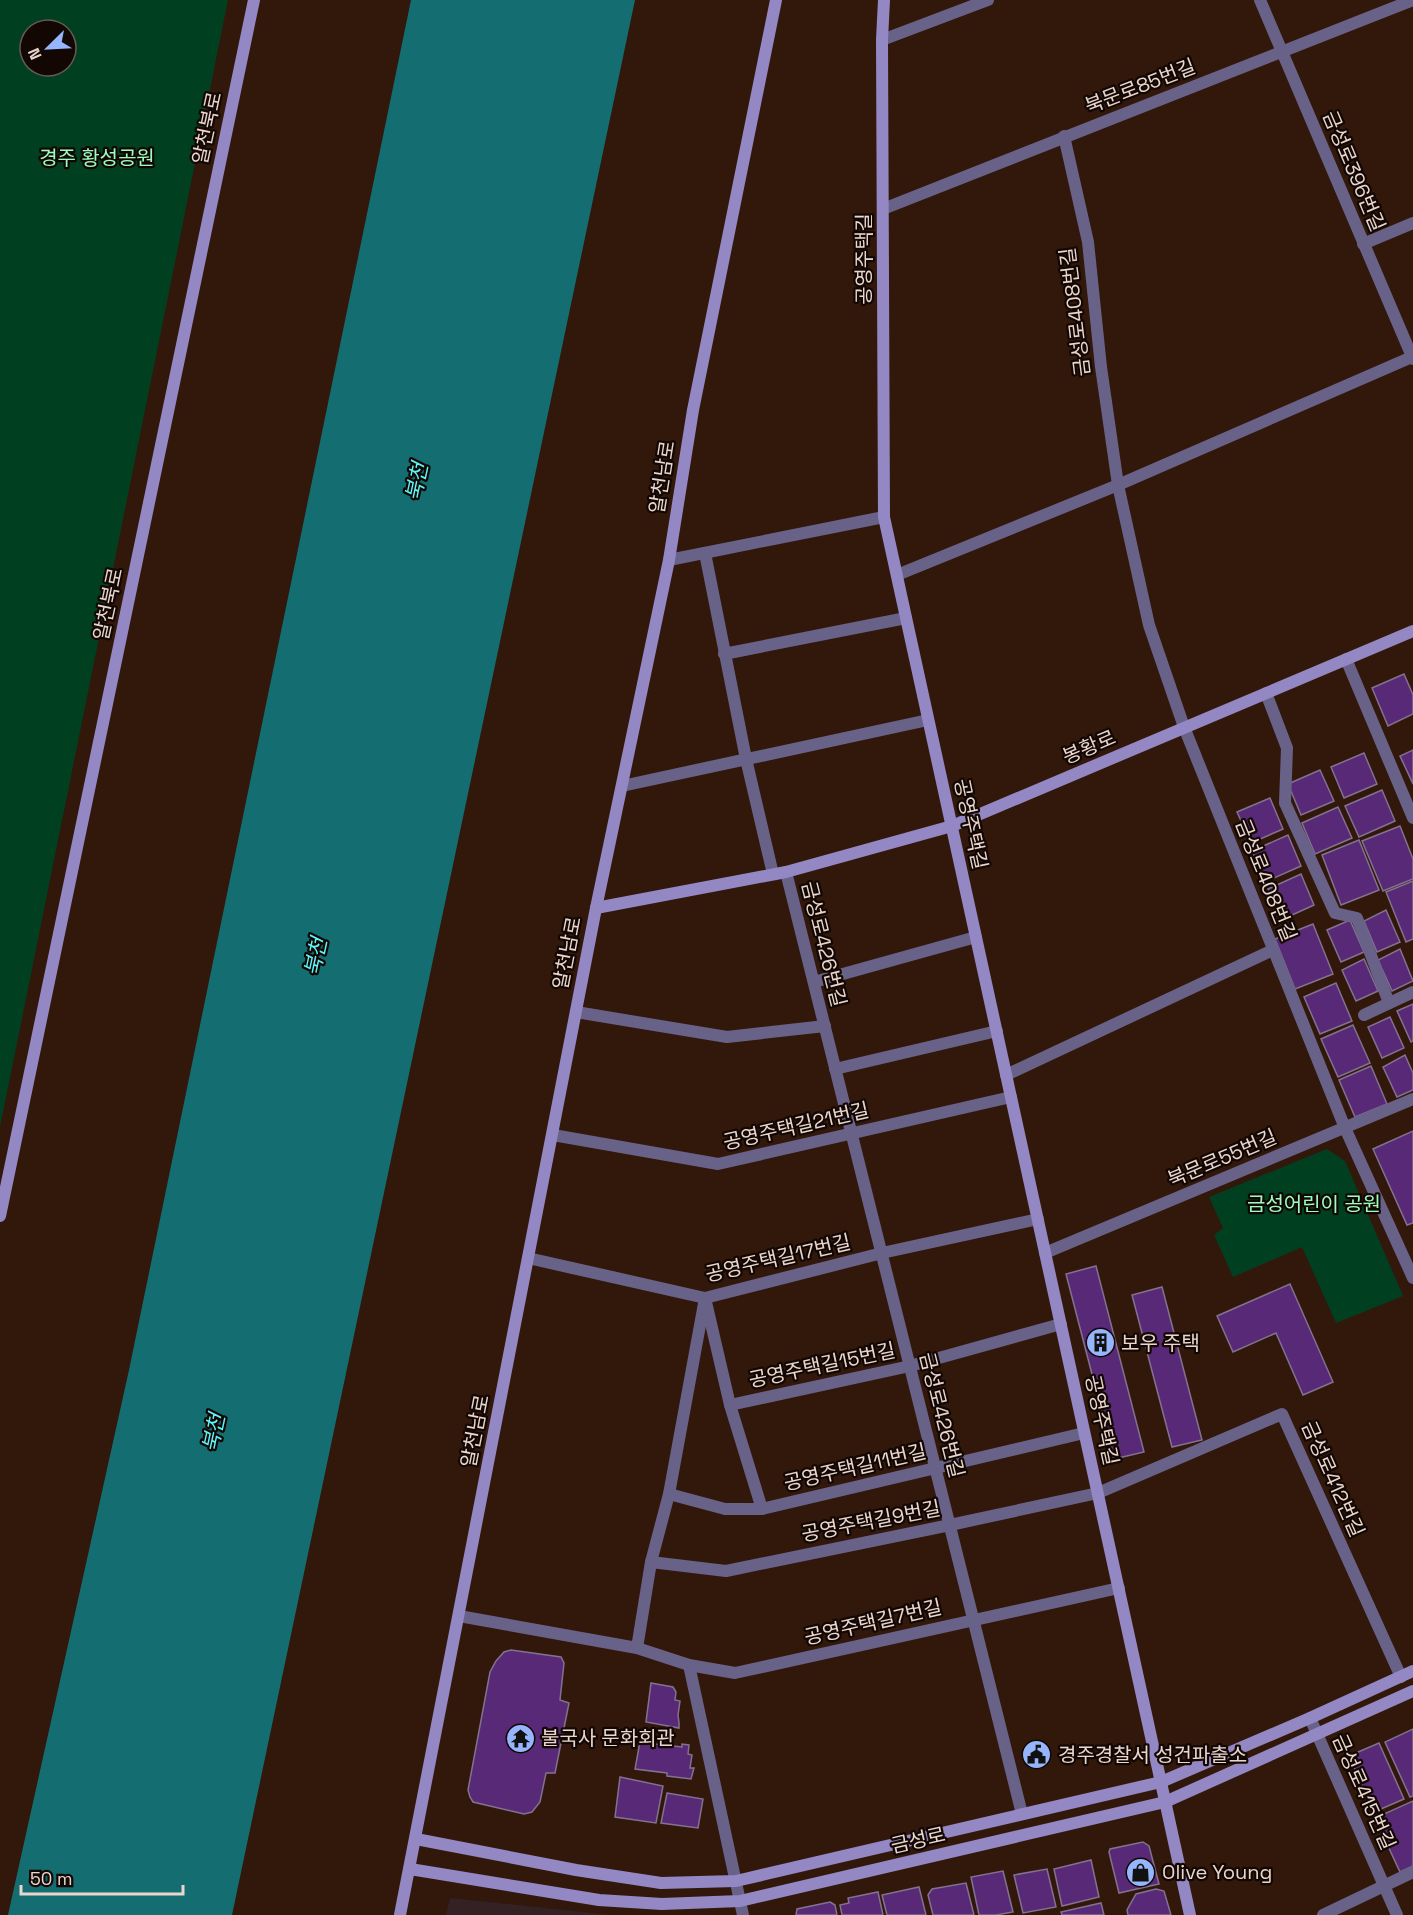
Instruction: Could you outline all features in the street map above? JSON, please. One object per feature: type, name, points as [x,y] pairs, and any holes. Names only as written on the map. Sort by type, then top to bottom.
[{"type":"street","name":"알천북로","points":[[0,1216],[254,0]]},
{"type":"street","name":"알천남로","points":[[400,1915],[596,908],[669,560],[693,410],[776,0]]},
{"type":"street","name":"공영주택길","points":[[884,0],[882,40],[884,517],[1190,1915]]},
{"type":"street","points":[[882,40],[988,0]]},
{"type":"street","name":"금성로396번길","points":[[1118,485],[1412,358],[1260,0]]},
{"type":"street","name":"북문로85번길","points":[[883,209],[1413,0]]},
{"type":"street","name":"금성로408번길","points":[[1064,136],[1088,242],[1101,367],[1118,485],[1149,625],[1184,727],[1273,950],[1345,1128],[1413,1278]]},
{"type":"street","points":[[1364,244],[1413,222]]},
{"type":"street","points":[[897,575],[1118,485]]},
{"type":"street","points":[[669,560],[884,517]]},
{"type":"street","points":[[705,553],[724,654],[772,874]]},
{"type":"street","points":[[724,654],[906,618]]},
{"type":"street","name":"봉황로","points":[[596,908],[786,872],[952,826],[1413,631]]},
{"type":"street","points":[[1346,659],[1413,819]]},
{"type":"street","points":[[1266,693],[1287,748],[1285,803],[1335,914],[1357,918],[1389,1003]]},
{"type":"street","points":[[622,786],[928,720]]},
{"type":"street","name":"금성로426번길","points":[[786,872],[1023,1814]]},
{"type":"street","points":[[814,982],[976,937]]},
{"type":"street","points":[[1006,1075],[1273,950]]},
{"type":"street","points":[[1364,1015],[1413,992]]},
{"type":"street","name":"금성로426번길","points":[[576,1012],[727,1037],[825,1026]]},
{"type":"street","points":[[835,1069],[997,1031]]},
{"type":"street","name":"공영주택길21번길","points":[[552,1135],[718,1164],[1011,1097]]},
{"type":"street","name":"북문로55번길","points":[[1045,1253],[1413,1100]]},
{"type":"street","name":"공영주택길17번길","points":[[528,1258],[705,1298],[882,1253],[1038,1219]]},
{"type":"street","points":[[705,1298],[730,1405],[762,1509]]},
{"type":"street","points":[[637,1648],[651,1562],[669,1494],[705,1298]]},
{"type":"street","name":"공영주택길15번길","points":[[730,1405],[910,1366],[1061,1324]]},
{"type":"street","name":"금성로412번길","points":[[1098,1492],[1282,1414],[1401,1677]]},
{"type":"street","name":"공영주택길11번길","points":[[669,1494],[725,1509],[762,1509],[1084,1432]]},
{"type":"street","name":"공영주택길9번길","points":[[651,1562],[726,1571],[1098,1492]]},
{"type":"street","name":"공영주택길7번길","points":[[459,1616],[637,1648],[689,1665],[735,1673],[1119,1588]]},
{"type":"street","points":[[689,1665],[743,1915]]},
{"type":"street","name":"금성로","points":[[416,1839],[576,1870],[660,1883],[736,1881],[1161,1782],[1413,1671]]},
{"type":"street","name":"금성로","points":[[410,1869],[599,1900],[662,1904],[740,1901],[1166,1802],[1413,1691]]},
{"type":"street","name":"금성로415번길","points":[[1310,1718],[1397,1915]]},
{"type":"street","points":[[1323,1915],[1413,1872]]},
{"type":"shaded area","points":[[450,1898],[611,1915],[446,1915]]},
{"type":"green space","name":"경주 황성공원","points":[[0,0],[228,0],[0,1127]]},
{"type":"green space","name":"금성어린이 공원","points":[[1327,1149],[1345,1161],[1403,1296],[1336,1323],[1302,1247],[1233,1277],[1214,1235],[1223,1228],[1209,1197]]},
{"type":"water","name":"북천","points":[[411,0],[635,0],[232,1915],[8,1915],[129,1370]]},
{"type":"building","points":[[1404,674],[1413,695],[1413,714],[1388,726],[1372,688]]},
{"type":"building","points":[[1413,750],[1413,784],[1400,756]]},
{"type":"building","points":[[1364,753],[1377,784],[1344,798],[1331,767]]},
{"type":"building","points":[[1320,770],[1334,801],[1301,815],[1288,784]]},
{"type":"building","points":[[1382,790],[1395,821],[1359,837],[1345,806]]},
{"type":"building","points":[[1270,798],[1283,829],[1251,843],[1237,812]]},
{"type":"building","points":[[1338,807],[1352,838],[1315,854],[1302,823]]},
{"type":"building","points":[[1400,826],[1413,859],[1413,879],[1383,891],[1362,841]]},
{"type":"building","points":[[1288,835],[1301,866],[1265,882],[1252,851]]},
{"type":"building","points":[[1359,840],[1379,890],[1341,905],[1322,855]]},
{"type":"building","points":[[1301,874],[1314,905],[1281,920],[1268,889]]},
{"type":"building","points":[[1413,881],[1413,939],[1406,942],[1386,892]]},
{"type":"building","points":[[1386,910],[1400,942],[1377,952],[1364,921]]},
{"type":"building","points":[[1350,920],[1364,952],[1341,962],[1327,930]]},
{"type":"building","points":[[1313,924],[1333,974],[1295,989],[1275,939]]},
{"type":"building","points":[[1400,949],[1413,981],[1392,991],[1378,960]]},
{"type":"building","points":[[1364,959],[1378,991],[1356,1001],[1342,970]]},
{"type":"building","points":[[1336,983],[1352,1021],[1320,1034],[1304,997]]},
{"type":"building","points":[[1413,1004],[1413,1041],[1411,1042],[1397,1011]]},
{"type":"building","points":[[1390,1017],[1404,1048],[1382,1058],[1368,1027]]},
{"type":"building","points":[[1353,1025],[1370,1063],[1338,1077],[1321,1039]]},
{"type":"building","points":[[1405,1055],[1413,1073],[1413,1090],[1397,1097],[1383,1067]]},
{"type":"building","points":[[1371,1066],[1387,1104],[1355,1117],[1339,1080]]},
{"type":"building","points":[[1413,1131],[1413,1223],[1407,1225],[1373,1149]]},
{"type":"building","name":"보우 주택","points":[[1096,1266],[1144,1452],[1114,1459],[1066,1274]]},
{"type":"building","name":"보우 주택","points":[[1290,1284],[1333,1382],[1303,1395],[1276,1333],[1233,1352],[1217,1316]]},
{"type":"building","name":"보우 주택","points":[[1162,1287],[1202,1440],[1172,1447],[1132,1295]]},
{"type":"building","name":"불국사 문화회관","points":[[511,1650],[561,1657],[564,1663],[560,1700],[569,1703],[555,1773],[546,1773],[540,1802],[532,1812],[524,1814],[473,1802],[468,1790],[490,1672],[504,1652]]},
{"type":"building","points":[[651,1683],[673,1687],[676,1692],[675,1700],[680,1701],[679,1728],[646,1722]]},
{"type":"building","points":[[1413,1729],[1413,1796],[1410,1797],[1385,1742]]},
{"type":"building","points":[[641,1736],[655,1739],[655,1744],[682,1747],[682,1744],[689,1745],[688,1754],[692,1755],[690,1768],[694,1768],[691,1779],[635,1769]]},
{"type":"building","points":[[1379,1743],[1404,1799],[1374,1812],[1349,1756]]},
{"type":"building","points":[[620,1777],[663,1786],[656,1823],[615,1817]]},
{"type":"building","points":[[667,1793],[703,1799],[698,1828],[661,1823]]},
{"type":"building","points":[[1413,1801],[1413,1866],[1400,1872],[1375,1818]]},
{"type":"building","points":[[1143,1842],[1149,1846],[1159,1884],[1119,1893],[1110,1849]]},
{"type":"building","points":[[1091,1860],[1099,1897],[1062,1906],[1054,1869]]},
{"type":"building","points":[[1047,1869],[1056,1907],[1023,1913],[1014,1875]]},
{"type":"building","points":[[1003,1871],[1013,1912],[979,1915],[971,1877]]},
{"type":"building","points":[[966,1883],[974,1915],[933,1915],[928,1895],[932,1889]]},
{"type":"building","points":[[919,1887],[926,1915],[887,1915],[882,1895]]},
{"type":"building","points":[[1156,1889],[1164,1891],[1171,1915],[1128,1915],[1127,1910],[1136,1894]]},
{"type":"building","points":[[878,1892],[883,1915],[842,1915],[840,1905],[849,1903],[848,1898]]},
{"type":"building","points":[[830,1902],[835,1905],[837,1915],[796,1915],[797,1909]]},
{"type":"building","points":[[1101,1903],[1104,1915],[1062,1915],[1061,1912]]},
{"type":"place","name":"보우 주택","points":[[1100,1343]]},
{"type":"place","name":"불국사 문화회관","points":[[520,1738]]},
{"type":"place","name":"경주경찰서 성건파출소","points":[[1037,1755]]},
{"type":"place","name":"Olive Young","points":[[1141,1872]]}]
